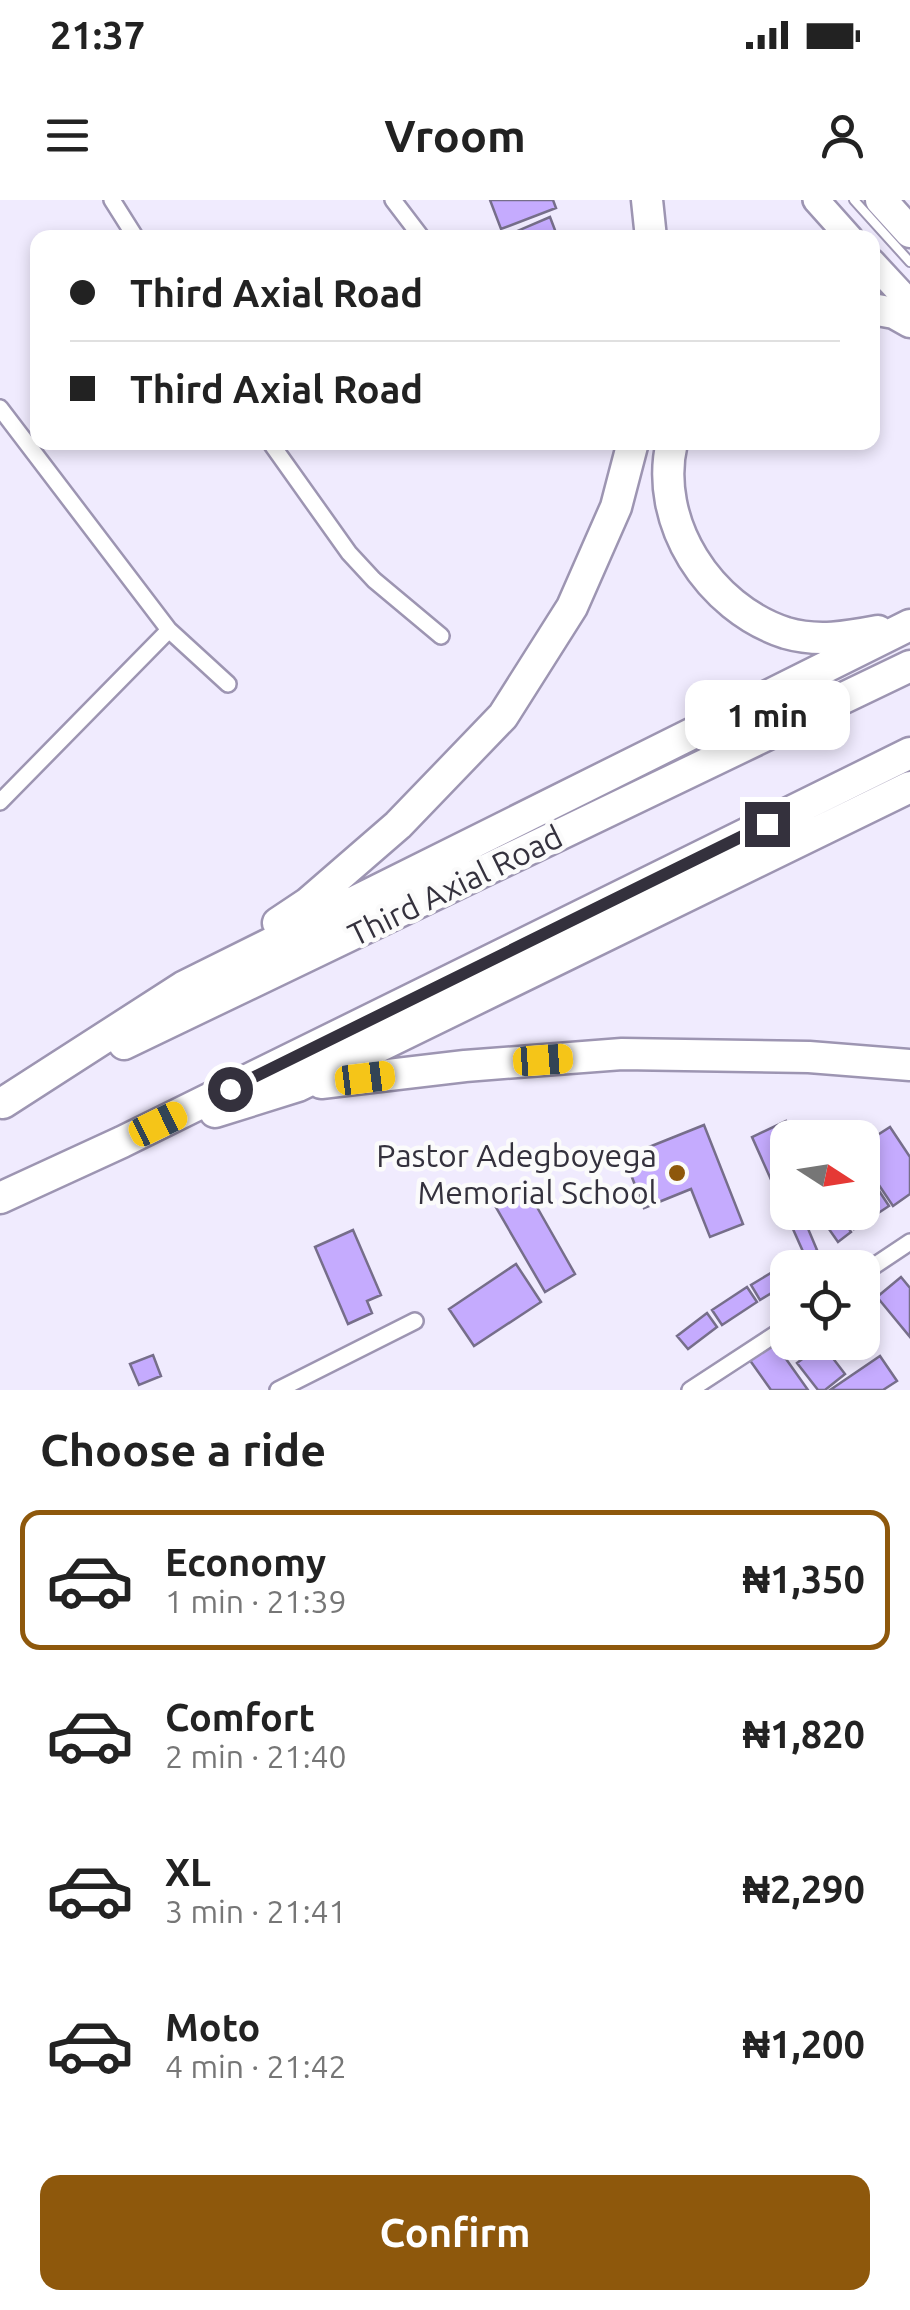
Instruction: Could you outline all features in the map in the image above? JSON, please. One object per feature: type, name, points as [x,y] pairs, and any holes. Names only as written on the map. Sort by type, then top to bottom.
[{"type":"highway","points":[[647,200],[650,230]]},
{"type":"highway","points":[[882,200],[910,232]]},
{"type":"highway","points":[[880,310],[910,322]]},
{"type":"highway","points":[[2,1103],[308,902],[398,825],[503,716],[572,608],[616,507],[631,450]]},
{"type":"highway","points":[[670,450],[670,503],[680,536],[700,569],[724,596],[754,618],[785,632],[814,638],[843,638],[910,623]]},
{"type":"highway","points":[[183,987],[910,623]]},
{"type":"highway","name":"Third Axial Road","points":[[2,1103],[910,666]]},
{"type":"highway","points":[[0,1198],[122,1142],[910,754]]},
{"type":"highway","points":[[122,1142],[298,1086],[910,787]]},
{"type":"highway","points":[[298,1086],[465,1066],[622,1054],[809,1057],[910,1066]]},
{"type":"main road","points":[[816,200],[843,230]]},
{"type":"main road","points":[[880,271],[910,303]]},
{"type":"street","points":[[112,200],[131,230]]},
{"type":"street","points":[[393,200],[416,230]]},
{"type":"street","points":[[0,408],[30,448]]},
{"type":"street","points":[[32,450],[168,630],[228,684]]},
{"type":"street","points":[[276,450],[349,553],[374,580],[441,636]]},
{"type":"street","points":[[0,802],[168,630]]},
{"type":"street","points":[[880,1262],[910,1242]]},
{"type":"street","points":[[278,1390],[415,1321]]},
{"type":"street","points":[[690,1390],[770,1338]]},
{"type":"lane","points":[[854,200],[910,262]]},
{"type":"building","points":[[490,200],[553,200],[556,208],[501,229]]},
{"type":"building","points":[[550,217],[555,230],[520,230]]},
{"type":"building","name":"Pastor Adegboyega Memorial School","points":[[704,1125],[743,1224],[710,1237],[691,1189],[644,1208],[624,1157]]},
{"type":"building","points":[[890,1127],[910,1157],[910,1194],[893,1206],[880,1187],[880,1133]]},
{"type":"building","points":[[770,1129],[770,1177],[752,1137]]},
{"type":"building","points":[[525,1186],[575,1274],[545,1292],[494,1204]]},
{"type":"building","points":[[880,1192],[889,1206],[880,1212]]},
{"type":"building","points":[[353,1230],[381,1295],[367,1301],[372,1313],[348,1324],[315,1247]]},
{"type":"building","points":[[793,1230],[809,1230],[817,1250],[802,1250]]},
{"type":"building","points":[[830,1230],[850,1230],[851,1232],[838,1242]]},
{"type":"building","points":[[516,1264],[541,1302],[474,1346],[449,1309]]},
{"type":"building","points":[[770,1273],[770,1294],[760,1300],[751,1285]]},
{"type":"building","points":[[901,1277],[910,1288],[910,1337],[880,1301],[880,1294]]},
{"type":"building","points":[[747,1287],[757,1302],[722,1325],[712,1310]]},
{"type":"building","points":[[707,1313],[717,1327],[688,1349],[677,1336]]},
{"type":"building","points":[[770,1345],[770,1360],[787,1360],[808,1390],[771,1390],[749,1359]]},
{"type":"building","points":[[153,1355],[161,1376],[139,1385],[130,1364]]},
{"type":"building","points":[[880,1356],[897,1381],[883,1390],[830,1390],[874,1360],[880,1360]]},
{"type":"building","points":[[834,1360],[845,1374],[825,1390],[818,1390],[797,1363]]},
{"type":"place","name":"Pastor Adegboyega Memorial School","points":[[677,1173]]},
{"type":"route","points":[[230,1089],[767,824]]}]
